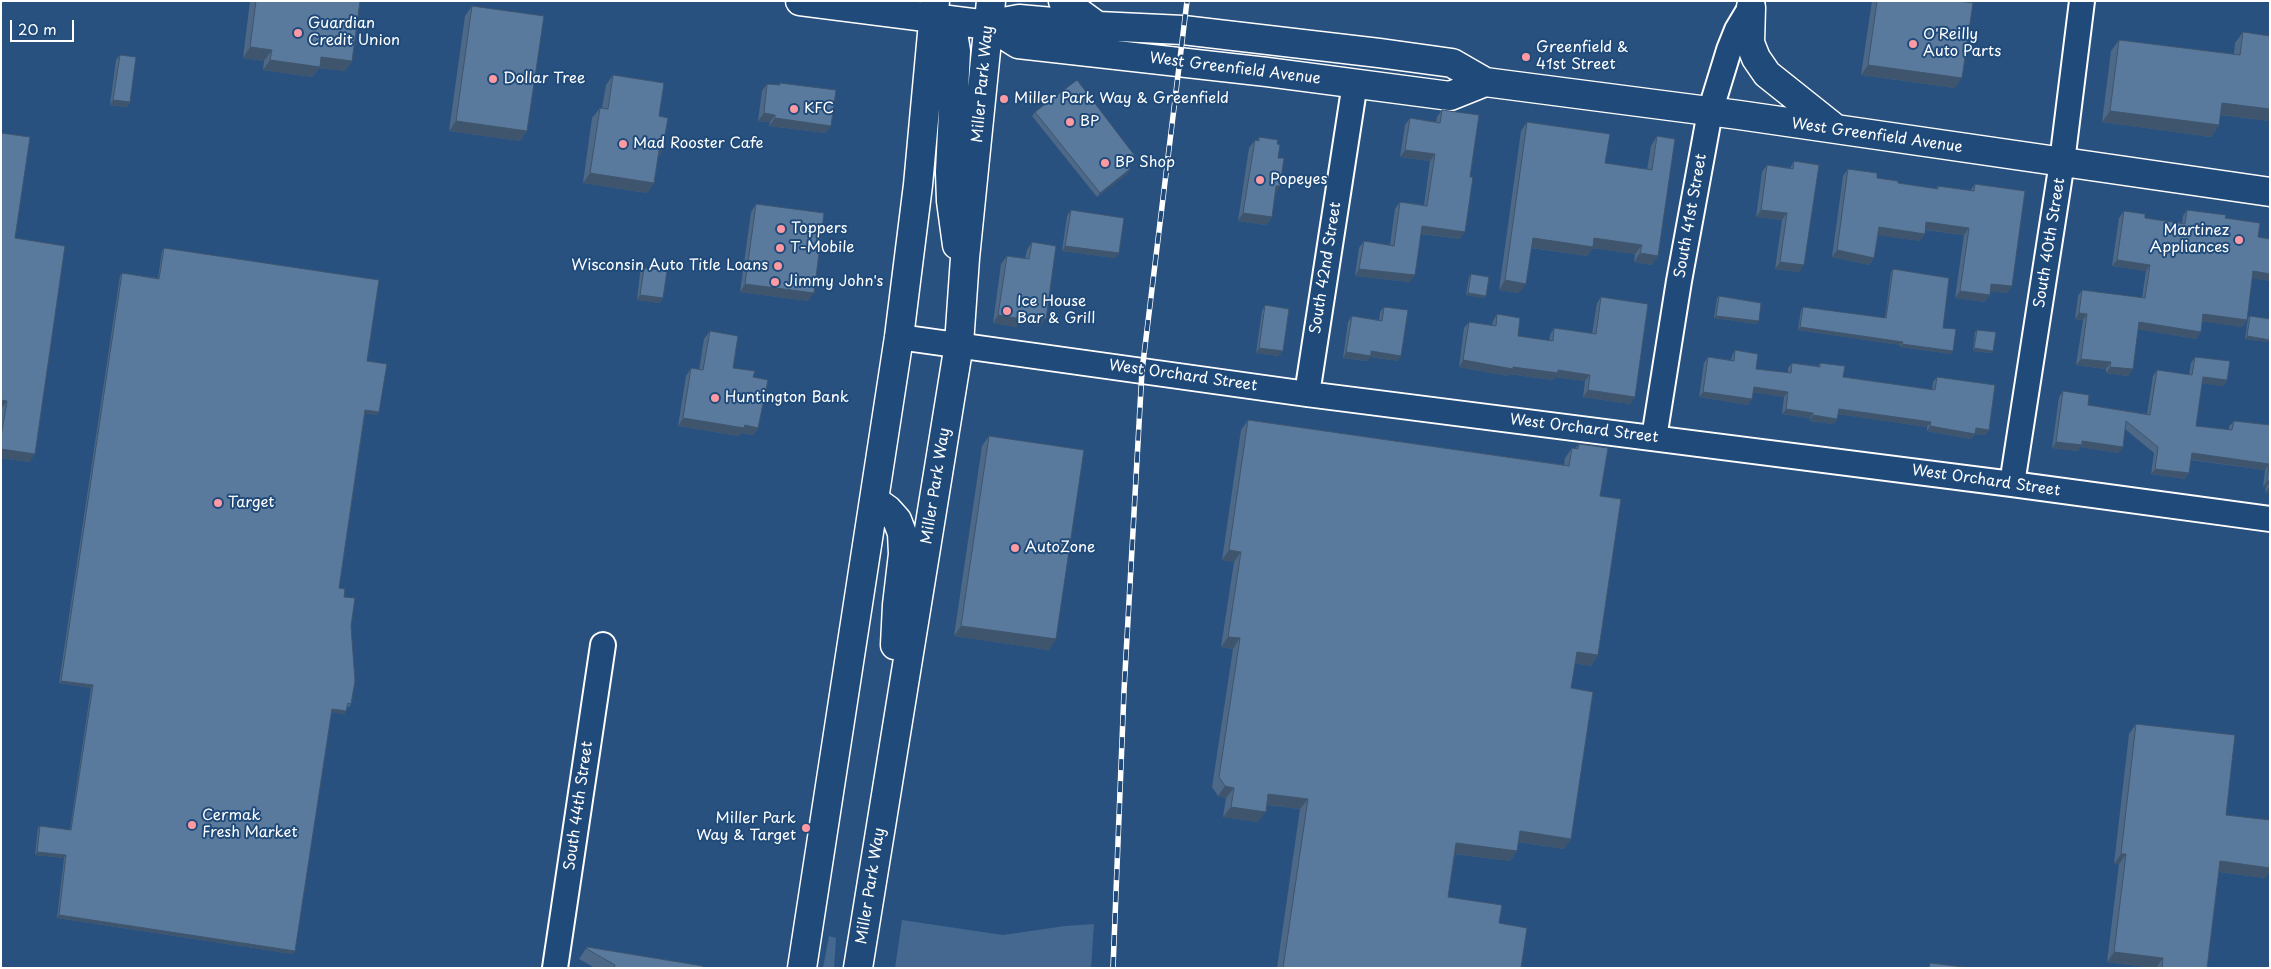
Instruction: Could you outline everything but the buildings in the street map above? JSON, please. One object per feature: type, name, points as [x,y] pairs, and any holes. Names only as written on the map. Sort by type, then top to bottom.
[{"type":"main road","points":[[1063,1],[1098,26]]},
{"type":"main road","name":"West Greenfield Avenue","points":[[810,2],[989,13],[1019,19],[1098,26],[1183,30],[1452,63],[1485,82],[1710,112],[2270,192]]},
{"type":"main road","points":[[1753,4],[1750,43],[1756,58],[1767,74],[1837,130]]},
{"type":"main road","points":[[934,10],[954,39],[956,51],[950,172],[951,201],[964,279]]},
{"type":"main road","points":[[802,968],[899,336],[918,184],[934,10]]},
{"type":"main road","name":"West Greenfield Avenue","points":[[989,13],[1018,44],[1355,83],[1450,96],[1485,82]]},
{"type":"main road","name":"Miller Park Way","points":[[858,968],[959,344],[989,13]]},
{"type":"main road","points":[[874,500],[888,510],[897,520],[902,533],[903,554],[895,641],[898,721]]},
{"type":"street","name":"South 40th Street","points":[[2012,484],[2062,162],[2082,1]]},
{"type":"street","name":"South 41st Street","points":[[1654,438],[1679,282],[1710,112],[1729,50],[1737,30],[1753,4]]},
{"type":"street","name":"South 42nd Street","points":[[1307,394],[1355,83]]},
{"type":"street","name":"West Orchard Street","points":[[899,336],[1307,394],[2270,519]]},
{"type":"street","name":"South 44th Street","points":[[555,968],[603,645]]},
{"type":"shaded area","points":[[902,920],[1003,935],[1094,924],[1091,968],[895,968]]},
{"type":"shaded area","points":[[829,936],[836,938],[834,968],[823,968]]},
{"type":"railway","points":[[1113,968],[1124,691],[1142,371],[1187,1]]},
{"type":"place","name":"Guardian Credit Union","points":[[298,33]]},
{"type":"place","name":"O'Reilly Auto Parts","points":[[1913,44]]},
{"type":"place","name":"Greenfield & 41st Street","points":[[1526,57]]},
{"type":"place","name":"Dollar Tree","points":[[493,79]]},
{"type":"place","name":"Miller Park Way & Greenfield","points":[[1004,99]]},
{"type":"place","name":"KFC","points":[[794,109]]},
{"type":"place","name":"BP","points":[[1070,122]]},
{"type":"place","name":"Mad Rooster Cafe","points":[[623,144]]},
{"type":"place","name":"BP Shop","points":[[1105,163]]},
{"type":"place","name":"Popeyes","points":[[1260,180]]},
{"type":"place","name":"Toppers","points":[[781,229]]},
{"type":"place","name":"Martinez Appliances","points":[[2239,240]]},
{"type":"place","name":"T-Mobile","points":[[780,248]]},
{"type":"place","name":"Wisconsin Auto Title Loans","points":[[778,266]]},
{"type":"place","name":"Jimmy John's","points":[[775,282]]},
{"type":"place","name":"Ice House Bar & Grill","points":[[1007,311]]},
{"type":"place","name":"Huntington Bank","points":[[715,398]]},
{"type":"place","name":"Target","points":[[218,503]]},
{"type":"place","name":"AutoZone","points":[[1015,548]]},
{"type":"place","name":"Cermak Fresh Market","points":[[192,825]]},
{"type":"place","name":"Miller Park Way & Target","points":[[806,828]]}]
